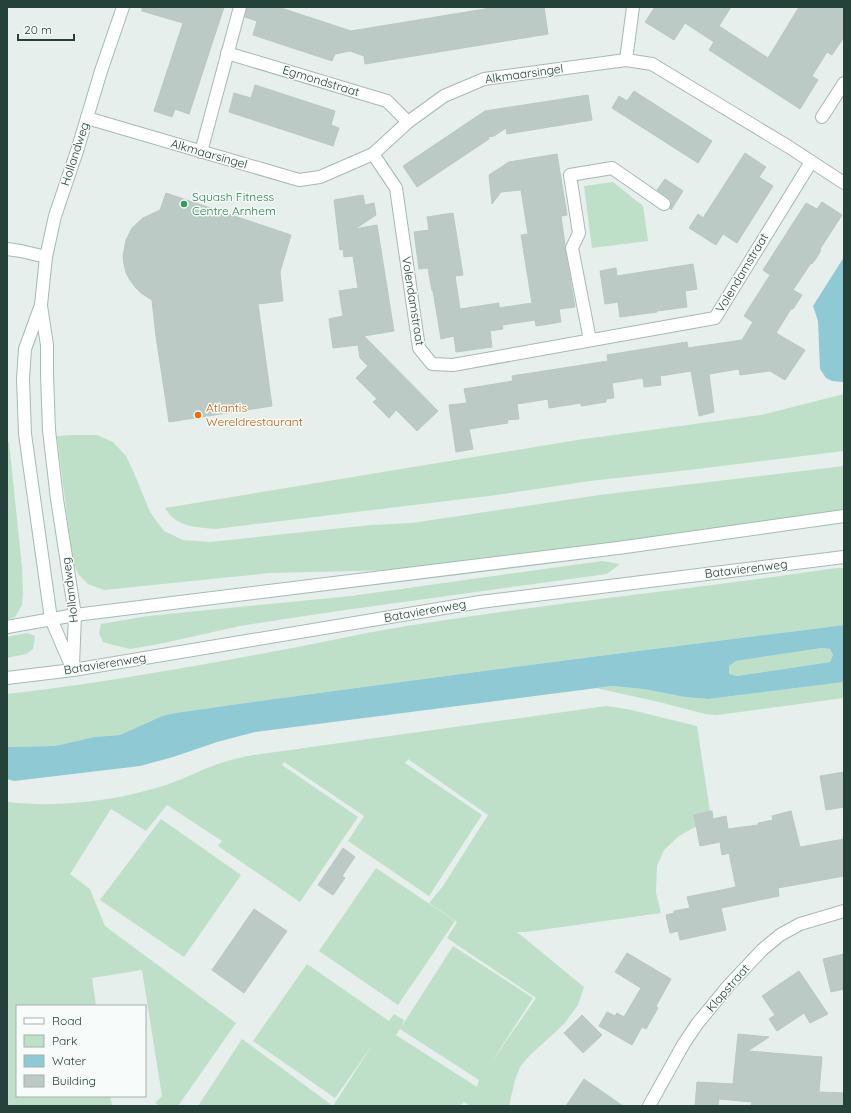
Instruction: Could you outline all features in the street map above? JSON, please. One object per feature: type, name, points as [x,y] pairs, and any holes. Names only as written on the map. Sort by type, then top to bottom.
[{"type":"street","name":"Hollandweg","points":[[73,670],[51,620],[24,426],[23,379],[25,350],[41,305],[46,257],[55,216],[123,7]]},
{"type":"street","points":[[201,152],[240,7]]},
{"type":"street","points":[[626,60],[633,7]]},
{"type":"street","name":"Egmondstraat","points":[[227,53],[387,101],[408,122]]},
{"type":"street","name":"Alkmaarsingel","points":[[87,118],[298,180],[320,177],[373,154],[408,122],[444,96],[484,79],[626,60],[652,64],[844,183]]},
{"type":"street","points":[[822,117],[844,83]]},
{"type":"street","name":"Volendamstraat","points":[[373,154],[396,188],[419,348],[432,364],[453,365],[715,318],[811,162]]},
{"type":"street","points":[[590,340],[572,248],[579,233],[570,175],[612,168],[664,204]]},
{"type":"street","points":[[7,249],[46,257]]},
{"type":"street","name":"Hollandweg","points":[[41,305],[47,345],[49,430],[57,499],[75,615],[73,670]]},
{"type":"street","points":[[7,627],[75,615],[618,548],[844,516]]},
{"type":"street","name":"Batavierenweg","points":[[7,678],[73,670],[480,602],[844,557]]},
{"type":"street","name":"Klapstraat","points":[[649,1106],[683,1045],[697,1024],[729,985],[762,950],[780,935],[800,924],[844,911]]},
{"type":"green space","points":[[613,182],[643,206],[648,241],[592,248],[584,186]]},
{"type":"green space","points":[[844,394],[844,451],[590,481],[497,495],[215,529],[187,525],[175,519],[165,508],[577,440],[761,415]]},
{"type":"green space","points":[[97,435],[113,442],[126,456],[150,512],[164,531],[183,540],[210,542],[371,525],[412,523],[599,495],[844,466],[844,513],[583,548],[394,570],[270,573],[104,590],[88,584],[79,575],[73,563],[57,436]]},
{"type":"green space","points":[[9,442],[22,567],[23,591],[22,605],[15,617],[7,620],[7,443]]},
{"type":"green space","points":[[602,561],[620,564],[607,574],[240,626],[130,649],[103,642],[99,634],[101,624],[148,616],[351,596]]},
{"type":"green space","points":[[844,568],[844,625],[426,678],[175,713],[162,716],[120,735],[94,737],[55,746],[7,747],[7,694],[80,685],[153,673],[445,620]]},
{"type":"green space","points":[[27,633],[35,636],[33,649],[26,654],[7,658],[7,637]]},
{"type":"green space","points":[[822,648],[830,649],[833,655],[830,662],[737,676],[729,674],[729,666],[736,661]]},
{"type":"green space","points":[[844,682],[844,698],[717,715],[705,714],[596,688],[612,686],[643,689],[685,697],[708,699]]},
{"type":"green space","points":[[606,706],[627,709],[697,726],[711,818],[679,836],[664,850],[657,866],[656,893],[661,913],[517,932],[584,987],[578,1005],[564,1024],[530,1055],[520,1067],[515,1080],[509,1106],[470,1106],[464,1102],[459,1106],[333,1106],[373,1044],[335,1098],[253,1041],[307,964],[389,1021],[394,1014],[404,1020],[402,1026],[453,946],[533,998],[491,1063],[536,998],[447,938],[457,922],[429,903],[443,886],[488,815],[408,759],[405,763],[482,815],[429,896],[348,841],[364,816],[284,762],[282,765],[358,817],[300,902],[218,846],[222,841],[167,805],[146,831],[111,809],[70,874],[90,889],[105,926],[236,1023],[178,1106],[161,1106],[155,1103],[162,1096],[142,970],[92,978],[96,1005],[16,1005],[16,1097],[110,1097],[112,1106],[7,1106],[7,802],[47,804],[88,802],[108,799],[147,791],[219,764],[247,756]],"holes":[[[400,1029],[479,1080],[477,1087],[396,1035]]]},
{"type":"green space","points":[[161,819],[241,875],[184,957],[100,900]]},
{"type":"green space","points":[[376,868],[455,921],[398,1005],[319,951]]},
{"type":"green space","points":[[242,1039],[333,1106],[198,1106]]},
{"type":"water","points":[[844,257],[844,382],[832,381],[826,378],[820,369],[818,321],[813,306]]},
{"type":"water","points":[[844,625],[844,682],[708,699],[612,686],[255,732],[140,766],[14,781],[7,779],[7,747],[55,746],[94,737],[120,735],[162,716],[175,713],[426,678]],"holes":[[[822,648],[830,649],[833,655],[830,662],[737,676],[729,674],[729,666],[736,661]]]},
{"type":"building","points":[[142,7],[224,7],[189,114],[175,109],[172,117],[154,111],[183,23],[142,11]]},
{"type":"building","points":[[247,7],[278,7],[351,31],[497,7],[544,7],[548,34],[365,64],[364,56],[350,51],[335,54],[332,61],[253,35],[257,21],[245,17]]},
{"type":"building","points":[[655,7],[731,7],[719,26],[768,58],[799,7],[844,7],[844,37],[832,55],[827,52],[812,76],[818,80],[800,109],[709,50],[714,42],[685,23],[674,40],[645,22]]},
{"type":"building","points":[[255,85],[335,111],[331,125],[339,128],[333,146],[229,112],[234,93],[251,98]]},
{"type":"building","points":[[634,91],[712,141],[698,163],[612,108],[619,96],[627,101]]},
{"type":"building","points":[[588,95],[592,120],[507,134],[506,128],[494,136],[488,137],[489,139],[417,187],[403,166],[485,111]]},
{"type":"building","points":[[745,153],[766,167],[759,177],[773,186],[737,243],[723,234],[716,245],[689,228],[698,214],[703,218]]},
{"type":"building","points":[[557,154],[567,215],[561,216],[575,307],[559,309],[561,322],[536,326],[535,320],[502,325],[503,329],[490,331],[492,347],[456,352],[454,336],[441,339],[428,268],[419,269],[414,232],[429,230],[427,217],[453,213],[463,275],[455,276],[460,309],[499,303],[499,308],[532,303],[521,235],[528,234],[521,190],[501,192],[492,204],[489,175],[509,162]]},
{"type":"building","points":[[665,179],[683,191],[671,210],[671,200],[657,190]]},
{"type":"building","points":[[166,193],[291,235],[280,272],[283,301],[258,304],[272,406],[169,422],[152,300],[141,293],[130,280],[126,273],[123,256],[126,240],[132,228],[143,218],[160,210]]},
{"type":"building","points":[[363,195],[365,205],[374,203],[376,215],[355,229],[377,225],[394,331],[364,336],[438,411],[417,431],[396,410],[389,418],[373,402],[377,399],[356,378],[368,366],[360,358],[358,345],[333,348],[329,319],[343,316],[339,291],[358,288],[353,256],[344,257],[343,249],[340,250],[334,200]]},
{"type":"building","points":[[822,202],[842,215],[820,249],[821,250],[817,257],[812,264],[811,263],[793,290],[802,295],[776,333],[805,350],[785,380],[770,371],[740,375],[739,369],[709,374],[714,412],[699,416],[691,371],[660,376],[661,385],[644,387],[643,378],[612,383],[614,398],[606,399],[606,402],[581,406],[581,403],[549,408],[548,399],[517,404],[519,419],[507,420],[508,423],[469,429],[473,449],[456,452],[449,405],[467,403],[464,389],[513,381],[512,376],[608,361],[607,355],[687,342],[688,348],[742,340],[753,322],[744,316],[770,275],[763,270],[806,203],[817,209]]},
{"type":"building","points":[[693,264],[697,289],[685,291],[687,307],[620,317],[618,302],[605,304],[600,271],[616,268],[617,276]]},
{"type":"building","points":[[844,772],[844,807],[826,810],[820,776]]},
{"type":"building","points":[[712,811],[713,819],[726,816],[728,829],[758,825],[758,823],[773,820],[772,816],[791,811],[800,847],[844,839],[844,876],[778,888],[779,896],[721,908],[726,930],[680,940],[678,931],[670,933],[666,915],[674,913],[674,911],[690,908],[687,897],[736,887],[729,853],[722,855],[720,842],[700,846],[694,815]]},
{"type":"building","points":[[343,848],[355,857],[342,876],[345,878],[333,895],[318,885]]},
{"type":"building","points":[[254,909],[287,931],[244,993],[212,970]]},
{"type":"building","points":[[627,953],[671,979],[656,1006],[658,1008],[646,1029],[642,1027],[632,1045],[599,1026],[607,1012],[615,1016],[617,1013],[624,1017],[641,988],[615,972]]},
{"type":"building","points":[[844,954],[844,989],[831,992],[823,959]]},
{"type":"building","points":[[799,971],[828,1014],[810,1023],[804,1013],[777,1031],[769,1019],[775,1015],[762,996]]},
{"type":"building","points":[[582,1015],[602,1035],[583,1053],[564,1033]]},
{"type":"building","points":[[738,1034],[769,1037],[748,1051],[822,1057],[819,1092],[844,1093],[844,1106],[751,1106],[752,1102],[719,1099],[718,1106],[695,1106],[697,1082],[733,1084]]},
{"type":"building","points":[[584,1079],[623,1106],[566,1106]]},
{"type":"place","name":"Squash Fitness Centre Arnhem","points":[[184,204]]},
{"type":"place","name":"Atlantis Wereldrestaurant","points":[[198,415]]}]
